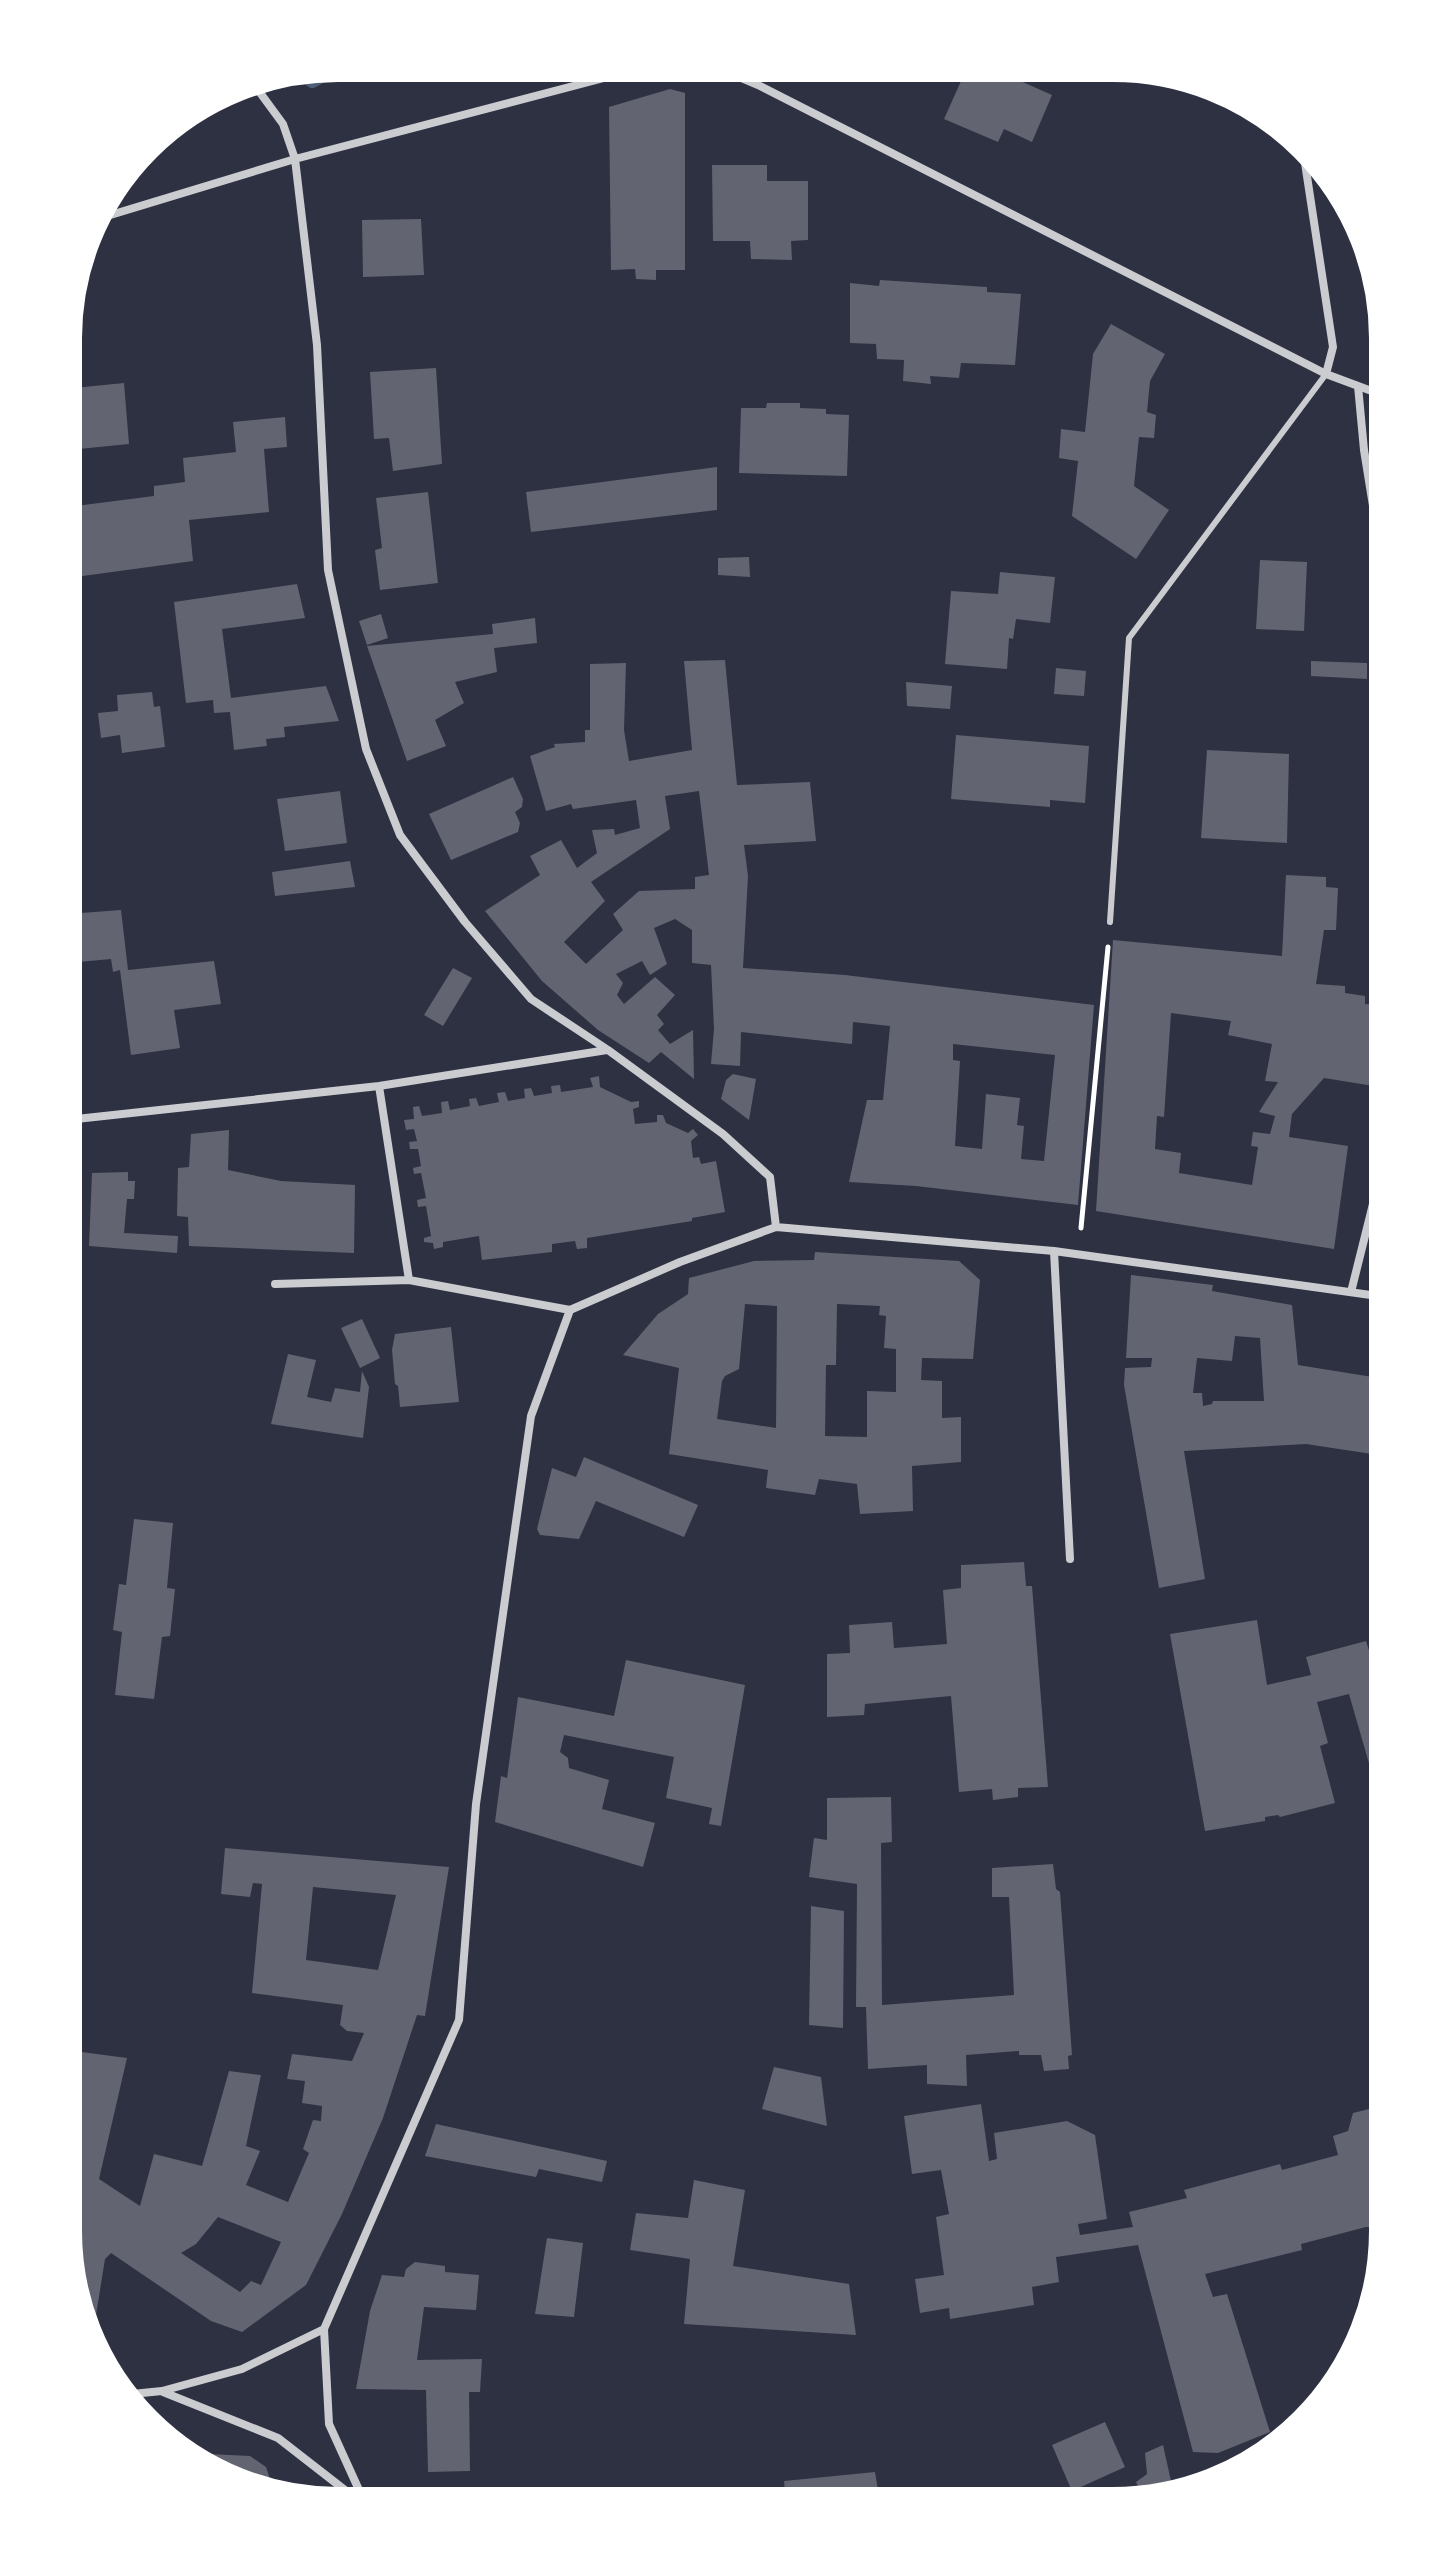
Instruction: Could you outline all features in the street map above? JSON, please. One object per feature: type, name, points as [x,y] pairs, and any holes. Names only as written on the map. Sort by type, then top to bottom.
[{"type":"street","points":[[112,214],[295,159],[596,80]]},
{"type":"street","points":[[745,80],[1326,374],[1371,391]]},
{"type":"street","points":[[260,92],[283,124],[295,159],[317,345],[328,570],[366,749],[400,835],[465,922],[531,999],[608,1050],[723,1134],[770,1177],[776,1227]]},
{"type":"street","points":[[1306,167],[1333,347],[1326,374]]},
{"type":"street","points":[[1358,386],[1371,493]]},
{"type":"street","points":[[80,1119],[379,1086],[608,1050]]},
{"type":"street","points":[[379,1086],[409,1280]]},
{"type":"street","points":[[1351,1292],[1371,1214]]},
{"type":"street","points":[[275,1284],[409,1280],[570,1310],[680,1262],[776,1227],[1054,1251],[1370,1295]]},
{"type":"street","points":[[1054,1251],[1070,1559]]},
{"type":"street","points":[[357,2489],[329,2424],[324,2329],[459,2020],[476,1804],[531,1416],[570,1310]]},
{"type":"street","points":[[138,2393],[162,2391],[242,2369],[324,2329]]},
{"type":"street","points":[[162,2391],[278,2438],[346,2489]]},
{"type":"lane","points":[[1110,922],[1129,638],[1326,374]]},
{"type":"path","points":[[1078,1255],[1110,922]]},
{"type":"building","points":[[962,80],[1018,80],[1052,95],[1032,142],[1004,129],[998,142],[944,119]]},
{"type":"building","points":[[670,89],[685,93],[685,270],[656,270],[656,280],[636,279],[635,269],[611,270],[609,107]]},
{"type":"building","points":[[712,165],[767,165],[767,181],[808,181],[808,240],[791,241],[792,260],[751,259],[750,241],[713,241]]},
{"type":"building","points":[[421,219],[424,275],[363,277],[362,220]]},
{"type":"building","points":[[880,280],[987,287],[987,292],[1021,294],[1015,365],[961,363],[959,378],[930,376],[931,384],[903,381],[904,360],[877,359],[876,344],[850,343],[850,283],[879,286]]},
{"type":"building","points":[[1111,324],[1165,354],[1150,381],[1147,412],[1156,415],[1154,438],[1139,437],[1134,486],[1169,510],[1136,559],[1072,516],[1078,461],[1059,458],[1061,429],[1085,432],[1093,354]]},
{"type":"building","points":[[436,368],[442,464],[393,471],[389,438],[374,439],[370,372]]},
{"type":"building","points":[[124,383],[129,444],[80,449],[80,387]]},
{"type":"building","points":[[767,403],[800,403],[800,408],[826,409],[826,414],[849,415],[847,476],[739,473],[741,408],[766,408]]},
{"type":"building","points":[[285,417],[287,447],[264,449],[269,512],[189,520],[193,561],[80,576],[80,505],[154,496],[154,486],[185,482],[183,458],[236,452],[233,422]]},
{"type":"building","points":[[717,467],[717,510],[531,532],[526,492]]},
{"type":"building","points":[[428,492],[438,583],[380,590],[375,550],[382,548],[376,498]]},
{"type":"building","points":[[749,557],[750,577],[718,575],[718,558]]},
{"type":"building","points":[[1260,560],[1307,562],[1304,631],[1256,629]]},
{"type":"building","points":[[1000,572],[1055,577],[1050,623],[1016,619],[1013,639],[1009,638],[1007,669],[945,664],[951,591],[998,594]]},
{"type":"building","points":[[297,584],[305,618],[222,629],[231,698],[326,686],[339,721],[284,727],[285,737],[266,739],[267,746],[234,750],[230,712],[214,713],[213,700],[186,703],[174,602]]},
{"type":"building","points":[[381,614],[388,638],[367,645],[359,621]]},
{"type":"building","points":[[535,618],[537,643],[494,648],[497,672],[455,682],[464,703],[435,720],[446,746],[407,761],[367,646],[493,634],[492,624]]},
{"type":"building","points":[[725,660],[737,785],[810,782],[816,841],[744,845],[748,876],[743,968],[845,975],[1094,1005],[1078,1205],[916,1186],[849,1182],[867,1100],[883,1100],[890,1026],[853,1022],[852,1044],[741,1032],[740,1066],[711,1064],[714,1029],[711,965],[692,963],[692,930],[675,919],[654,928],[667,964],[650,975],[642,961],[616,974],[623,983],[617,995],[624,1004],[655,977],[675,995],[657,1015],[664,1024],[658,1030],[670,1044],[693,1030],[694,1079],[661,1052],[649,1063],[598,1030],[542,981],[485,911],[540,875],[530,856],[561,840],[577,868],[597,853],[592,830],[614,829],[615,835],[640,828],[636,800],[573,809],[571,804],[546,811],[530,756],[555,747],[554,744],[585,742],[585,730],[590,730],[590,664],[626,663],[624,730],[629,761],[692,750],[684,661]],"holes":[[[699,791],[709,875],[695,877],[695,889],[639,891],[613,914],[623,930],[586,964],[564,942],[605,901],[591,882],[670,829],[665,796]],[[953,1044],[1055,1055],[1044,1161],[1021,1159],[1024,1126],[1017,1125],[1020,1098],[986,1094],[982,1149],[955,1146],[960,1061],[953,1060]]]},
{"type":"building","points":[[1311,661],[1367,663],[1367,679],[1311,676]]},
{"type":"building","points":[[1056,668],[1086,671],[1084,696],[1054,694]]},
{"type":"building","points":[[906,682],[952,686],[950,709],[907,706]]},
{"type":"building","points":[[152,692],[154,707],[160,706],[165,747],[122,753],[120,735],[101,738],[98,713],[118,711],[117,695]]},
{"type":"building","points":[[956,735],[1089,746],[1085,803],[1050,800],[1050,807],[951,799]]},
{"type":"building","points":[[1207,750],[1289,754],[1287,843],[1201,838]]},
{"type":"building","points":[[513,777],[523,799],[522,807],[515,812],[520,823],[518,832],[451,860],[429,814]]},
{"type":"building","points":[[340,791],[347,843],[285,851],[277,799]]},
{"type":"building","points":[[350,861],[355,887],[275,896],[272,872]]},
{"type":"building","points":[[1286,875],[1326,877],[1326,887],[1338,888],[1336,930],[1324,930],[1316,984],[1345,986],[1345,993],[1365,996],[1365,1004],[1371,1004],[1371,1085],[1324,1078],[1292,1114],[1289,1137],[1348,1146],[1334,1249],[1096,1211],[1113,940],[1282,956]],"holes":[[[1171,1013],[1231,1021],[1228,1035],[1272,1044],[1265,1081],[1278,1082],[1259,1112],[1275,1116],[1270,1134],[1253,1132],[1251,1146],[1258,1147],[1252,1185],[1179,1173],[1181,1153],[1155,1149],[1157,1116],[1164,1117]]]},
{"type":"building","points":[[121,910],[128,970],[214,961],[221,1004],[174,1010],[180,1048],[131,1055],[120,970],[113,972],[111,959],[80,962],[80,913]]},
{"type":"building","points":[[453,968],[472,978],[443,1026],[424,1015]]},
{"type":"building","points":[[733,1074],[756,1079],[749,1120],[721,1099],[726,1080]]},
{"type":"building","points":[[599,1076],[600,1087],[631,1102],[639,1101],[639,1107],[633,1109],[635,1124],[657,1122],[657,1115],[663,1115],[666,1123],[688,1133],[693,1129],[698,1135],[691,1141],[693,1158],[699,1157],[701,1164],[716,1161],[725,1212],[692,1218],[692,1221],[587,1238],[587,1248],[577,1249],[575,1241],[552,1244],[552,1252],[482,1260],[479,1236],[443,1242],[443,1247],[434,1249],[433,1243],[424,1242],[424,1238],[431,1236],[426,1206],[418,1207],[417,1200],[426,1198],[421,1173],[414,1174],[413,1168],[421,1166],[418,1149],[410,1149],[409,1142],[417,1141],[414,1129],[406,1130],[404,1120],[414,1119],[413,1107],[419,1106],[422,1116],[442,1113],[441,1102],[448,1101],[450,1110],[470,1106],[469,1099],[476,1098],[479,1106],[499,1102],[497,1093],[505,1092],[508,1101],[525,1098],[524,1089],[531,1088],[534,1096],[552,1093],[551,1086],[560,1085],[561,1092],[593,1087],[590,1078]]},
{"type":"building","points":[[229,1130],[228,1170],[281,1181],[355,1185],[354,1253],[189,1246],[188,1217],[177,1216],[178,1168],[189,1167],[191,1134]]},
{"type":"building","points":[[128,1172],[128,1181],[135,1181],[134,1199],[127,1199],[124,1233],[178,1236],[177,1253],[89,1246],[92,1173]]},
{"type":"building","points":[[815,1252],[959,1261],[980,1280],[973,1359],[922,1358],[921,1380],[942,1381],[942,1418],[961,1417],[961,1462],[912,1466],[913,1511],[860,1514],[857,1484],[819,1479],[815,1495],[766,1488],[768,1470],[669,1454],[679,1368],[623,1355],[658,1314],[688,1294],[689,1278],[754,1261],[814,1260]],"holes":[[[745,1304],[777,1306],[776,1428],[717,1419],[722,1381],[739,1369]],[[837,1304],[880,1306],[879,1315],[886,1316],[884,1348],[896,1349],[896,1392],[867,1391],[867,1437],[825,1436],[826,1365],[836,1365]]]},
{"type":"building","points":[[1131,1275],[1213,1285],[1212,1291],[1292,1305],[1298,1365],[1370,1377],[1370,1454],[1306,1444],[1184,1451],[1205,1579],[1159,1588],[1124,1385],[1125,1368],[1151,1367],[1152,1358],[1126,1358]],"holes":[[[1235,1336],[1260,1338],[1264,1401],[1213,1401],[1203,1406],[1202,1393],[1193,1393],[1197,1358],[1232,1361]]]},
{"type":"building","points":[[362,1319],[380,1358],[360,1368],[341,1328]]},
{"type":"building","points":[[451,1327],[459,1402],[400,1407],[392,1350],[395,1334]]},
{"type":"building","points":[[288,1354],[316,1360],[307,1397],[331,1402],[335,1388],[360,1392],[362,1371],[369,1387],[363,1438],[271,1424]]},
{"type":"building","points":[[584,1457],[698,1505],[684,1537],[596,1501],[579,1539],[540,1535],[537,1529],[552,1468],[576,1477]]},
{"type":"building","points":[[134,1519],[173,1523],[167,1588],[175,1589],[170,1636],[162,1637],[154,1699],[115,1695],[122,1632],[113,1630],[119,1584],[126,1585]]},
{"type":"building","points":[[1024,1562],[1026,1586],[1032,1586],[1048,1787],[1018,1788],[1018,1797],[993,1800],[992,1789],[959,1792],[951,1696],[865,1704],[864,1715],[827,1717],[827,1654],[850,1653],[849,1625],[892,1622],[894,1648],[947,1644],[943,1590],[961,1588],[961,1565]]},
{"type":"building","points":[[1257,1620],[1267,1685],[1311,1675],[1306,1657],[1366,1641],[1370,1655],[1370,1768],[1349,1694],[1317,1702],[1328,1743],[1320,1746],[1335,1803],[1280,1817],[1265,1817],[1265,1821],[1205,1831],[1170,1634]]},
{"type":"building","points":[[626,1660],[745,1685],[721,1826],[709,1824],[712,1808],[666,1798],[674,1757],[564,1735],[560,1752],[568,1758],[569,1768],[609,1780],[602,1809],[655,1823],[643,1867],[495,1822],[501,1776],[507,1778],[518,1697],[614,1716]]},
{"type":"building","points":[[891,1797],[892,1842],[881,1843],[882,2005],[1014,1995],[1009,1897],[992,1897],[992,1868],[1053,1864],[1056,1889],[1060,1892],[1072,2055],[1068,2056],[1069,2069],[1044,2071],[1041,2055],[1019,2055],[1019,2051],[966,2055],[967,2086],[927,2084],[927,2065],[868,2069],[866,2007],[856,2007],[857,1884],[809,1877],[814,1838],[827,1840],[827,1798]]},
{"type":"building","points":[[225,1848],[449,1867],[425,2016],[417,2015],[383,2118],[342,2214],[306,2285],[242,2332],[211,2321],[111,2253],[105,2259],[96,2318],[85,2281],[80,2231],[80,2052],[127,2058],[99,2179],[140,2206],[154,2154],[202,2166],[229,2071],[261,2075],[246,2146],[260,2151],[246,2185],[288,2202],[309,2153],[303,2149],[313,2120],[321,2121],[322,2106],[302,2103],[305,2081],[287,2079],[292,2054],[352,2061],[364,2033],[347,2031],[340,2025],[343,2005],[252,1993],[262,1884],[253,1883],[250,1897],[221,1894]],"holes":[[[313,1887],[396,1895],[378,1970],[306,1960]],[[218,2217],[281,2242],[261,2285],[251,2281],[240,2292],[181,2253],[196,2244]]]},
{"type":"building","points":[[811,1906],[844,1911],[843,2028],[809,2025]]},
{"type":"building","points":[[774,2067],[821,2077],[827,2126],[762,2109]]},
{"type":"building","points":[[981,2104],[989,2161],[997,2159],[994,2133],[1067,2121],[1095,2135],[1107,2219],[1078,2224],[1080,2235],[1133,2227],[1129,2212],[1187,2198],[1184,2190],[1280,2164],[1282,2170],[1338,2155],[1333,2136],[1348,2131],[1353,2113],[1370,2109],[1370,2227],[1301,2244],[1302,2250],[1205,2274],[1213,2297],[1227,2294],[1270,2432],[1218,2453],[1193,2452],[1138,2245],[1056,2257],[1059,2282],[1032,2287],[1034,2305],[950,2319],[949,2308],[920,2313],[915,2279],[944,2275],[936,2217],[949,2214],[941,2170],[912,2174],[904,2116]]},
{"type":"building","points":[[436,2124],[607,2161],[602,2182],[539,2169],[536,2177],[425,2156]]},
{"type":"building","points":[[694,2180],[745,2190],[733,2266],[849,2284],[856,2335],[684,2324],[690,2259],[630,2250],[636,2213],[688,2218]]},
{"type":"building","points":[[547,2238],[583,2243],[574,2317],[535,2314]]},
{"type":"building","points":[[415,2262],[445,2266],[445,2272],[479,2275],[476,2310],[424,2307],[417,2360],[482,2359],[480,2392],[469,2392],[470,2471],[428,2472],[426,2390],[356,2389],[370,2311],[382,2275],[404,2277],[406,2269]]},
{"type":"building","points":[[1105,2422],[1125,2467],[1071,2489],[1052,2445]]},
{"type":"building","points":[[1163,2445],[1171,2482],[1139,2487],[1136,2482],[1147,2474],[1145,2453]]},
{"type":"building","points":[[209,2454],[250,2456],[266,2467],[270,2480]]},
{"type":"building","points":[[875,2472],[878,2489],[785,2489],[784,2481]]}]
